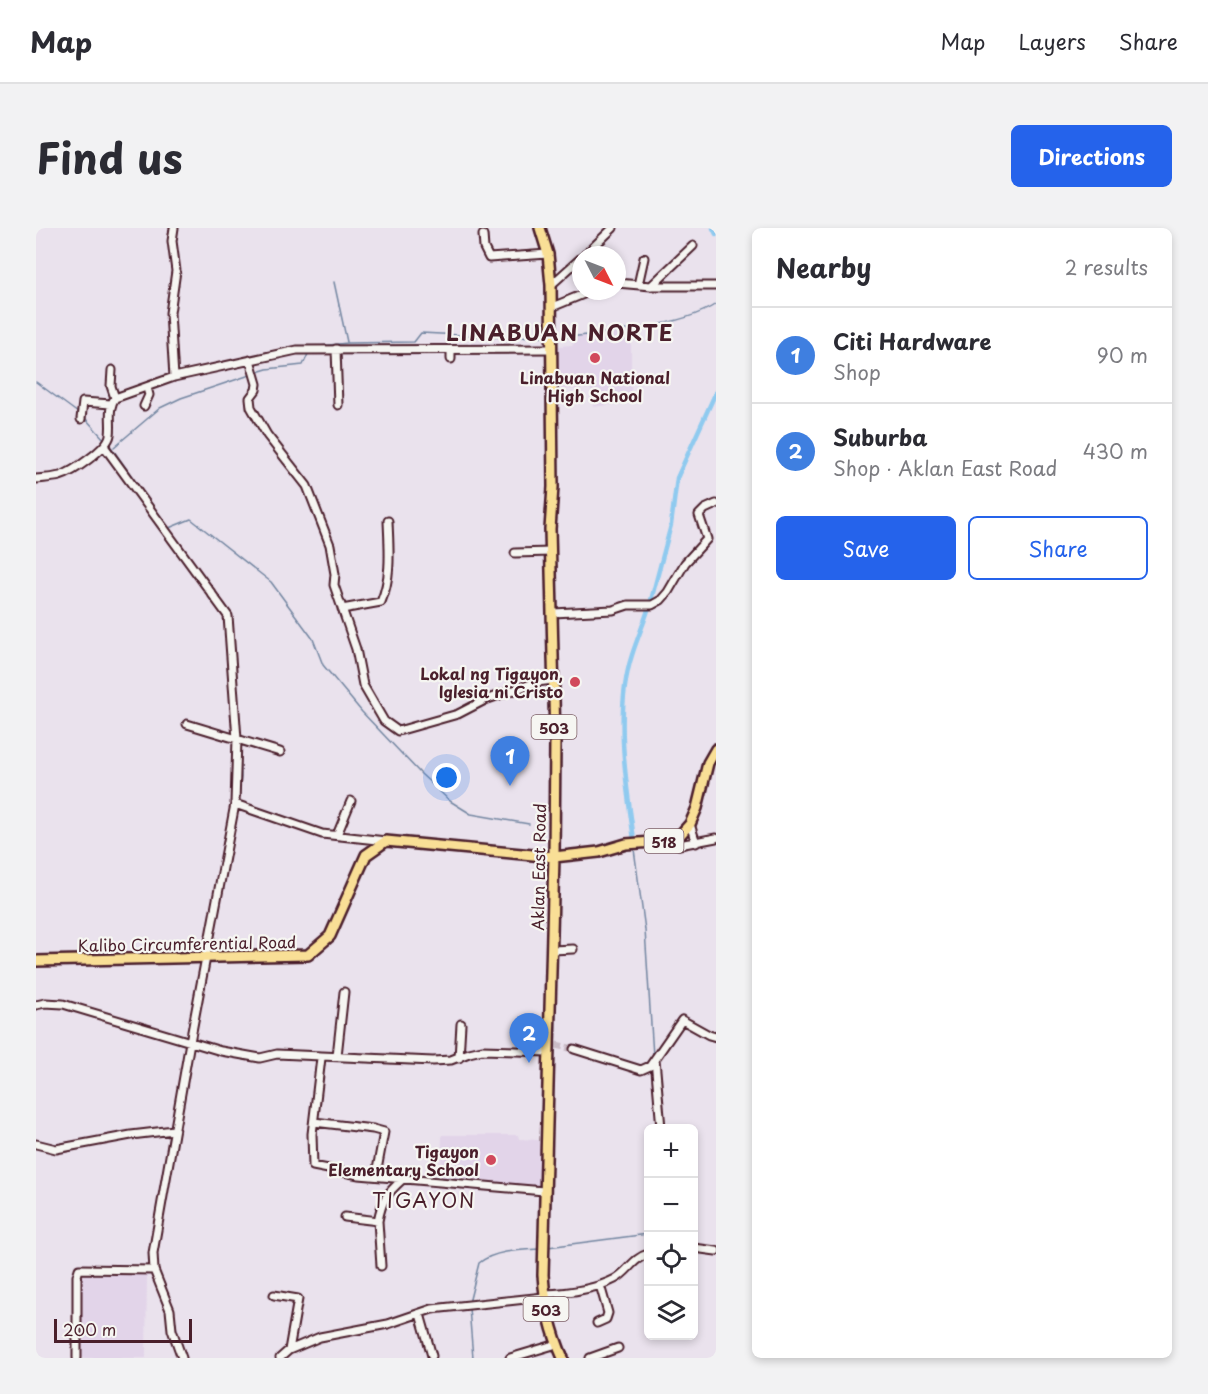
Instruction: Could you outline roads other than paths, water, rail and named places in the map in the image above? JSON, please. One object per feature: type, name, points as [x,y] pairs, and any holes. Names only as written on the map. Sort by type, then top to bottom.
[{"type":"main road","name":"Aklan East Road","points":[[540,228],[548,254],[552,307],[551,552],[554,857],[551,1046],[544,1191],[544,1295]]},
{"type":"main road","name":"518","points":[[386,842],[554,857],[592,854],[626,844],[666,841],[680,836],[690,824],[697,808],[708,764],[716,749]]},
{"type":"main road","name":"Kalibo Circumferential Road","points":[[36,961],[308,955],[330,936],[366,855],[386,842]]},
{"type":"main road","name":"503","points":[[544,1295],[550,1326],[563,1358]]},
{"type":"street","points":[[174,228],[172,241],[176,271],[170,313],[174,378]]},
{"type":"street","points":[[594,246],[613,228]]},
{"type":"street","points":[[483,235],[484,248],[489,258],[548,254]]},
{"type":"street","points":[[651,286],[693,246]]},
{"type":"street","points":[[638,285],[644,258]]},
{"type":"street","points":[[551,285],[572,266]]},
{"type":"street","points":[[626,284],[716,286]]},
{"type":"street","points":[[552,307],[572,299]]},
{"type":"street","points":[[336,349],[338,405]]},
{"type":"street","points":[[81,419],[83,402],[113,401],[174,378],[297,350],[552,349]]},
{"type":"street","points":[[451,350],[452,359]]},
{"type":"street","points":[[250,360],[257,384],[250,398],[251,407],[275,446],[296,469],[307,486],[330,545],[335,574],[334,585],[356,649],[363,685],[384,721],[398,731],[458,714],[485,700],[537,682],[553,680]]},
{"type":"street","points":[[36,479],[59,476],[72,471],[109,440],[113,401],[112,370]]},
{"type":"street","points":[[144,406],[149,395],[147,388]]},
{"type":"street","points":[[104,446],[228,616],[237,738],[235,804],[189,1042],[153,1253],[154,1269],[170,1310],[172,1330],[182,1358]]},
{"type":"street","points":[[553,613],[613,610],[628,605],[652,605],[661,600],[685,563],[707,539],[699,515],[716,504]]},
{"type":"street","points":[[342,609],[381,602],[387,588],[389,572],[388,521]]},
{"type":"street","points":[[515,553],[551,552]]},
{"type":"street","points":[[187,724],[280,752]]},
{"type":"street","points":[[337,835],[351,801]]},
{"type":"street","points":[[235,804],[322,834],[386,842]]},
{"type":"street","points":[[690,824],[696,843]]},
{"type":"street","points":[[666,841],[674,845],[716,838]]},
{"type":"street","points":[[552,950],[573,949]]},
{"type":"street","points":[[337,1056],[344,992]]},
{"type":"street","points":[[36,1005],[63,1004],[189,1042],[260,1058],[277,1054],[407,1061],[451,1060],[482,1050],[551,1046]]},
{"type":"street","points":[[574,1049],[641,1070],[650,1066],[682,1020],[716,1037]]},
{"type":"street","points":[[459,1058],[461,1024]]},
{"type":"street","points":[[321,1058],[312,1134],[314,1166],[402,1179],[544,1191]]},
{"type":"street","points":[[655,1059],[661,1124]]},
{"type":"street","points":[[314,1122],[384,1132],[376,1175]]},
{"type":"street","points":[[36,1144],[56,1149],[131,1135],[174,1130]]},
{"type":"street","points":[[381,1266],[378,1221],[381,1204],[402,1179]]},
{"type":"street","points":[[345,1217],[378,1221]]},
{"type":"street","points":[[698,1249],[716,1251]]},
{"type":"street","points":[[280,1358],[289,1350],[320,1337],[388,1324],[432,1310],[561,1293],[600,1285],[616,1279],[644,1255]]},
{"type":"street","points":[[77,1358],[77,1276],[79,1269],[154,1269]]},
{"type":"street","points":[[597,1323],[606,1319],[608,1313],[600,1285]]},
{"type":"street","points":[[273,1295],[298,1299],[289,1350]]},
{"type":"street","points":[[420,1314],[432,1356]]},
{"type":"street","points":[[510,1358],[557,1344]]},
{"type":"street","points":[[590,1358],[618,1348]]},
{"type":"waterway","points":[[713,228],[716,234]]},
{"type":"waterway","points":[[334,282],[347,342]]},
{"type":"waterway","points":[[558,338],[617,332],[662,324],[701,312],[716,304]]},
{"type":"waterway","points":[[311,347],[347,343],[414,342],[421,333],[499,337],[545,336]]},
{"type":"waterway","points":[[257,372],[303,365],[309,352]]},
{"type":"waterway","points":[[114,447],[160,408],[181,398],[250,375]]},
{"type":"waterway","points":[[36,382],[78,413]]},
{"type":"waterway","points":[[650,604],[671,525],[677,478],[716,392]]},
{"type":"waterway","points":[[85,418],[104,439]]},
{"type":"waterway","points":[[109,444],[226,609]]},
{"type":"waterway","points":[[169,528],[191,519],[271,582],[313,639],[323,665],[362,712],[450,801],[471,814],[529,824]]},
{"type":"waterway","points":[[634,839],[623,747],[624,699],[632,655],[649,607]]},
{"type":"waterway","points":[[239,793],[240,747]]},
{"type":"waterway","points":[[634,849],[645,930],[653,1056]]},
{"type":"waterway","points":[[548,1247],[644,1235]]},
{"type":"waterway","points":[[469,1303],[479,1263],[501,1253],[541,1249]]},
{"type":"waterway","points":[[469,1308],[473,1358]]},
{"type":"waterway","points":[[175,1321],[179,1340]]},
{"type":"tunnel","points":[[556,1045],[574,1049]]},
{"type":"place","name":"Linabuan National High School","points":[[595,358]]},
{"type":"place","name":"Lokal ng Tigayon, Iglesia ni Cristo","points":[[575,682]]},
{"type":"place","name":"Citi Hardware","points":[[510,786]]},
{"type":"place","name":"Suburba","points":[[529,1063]]},
{"type":"place","name":"Tigayon Elementary School","points":[[491,1160]]},
{"type":"district","name":"LINABUAN NORTE","points":[[560,331]]},
{"type":"district","name":"TIGAYON","points":[[424,1200]]}]
